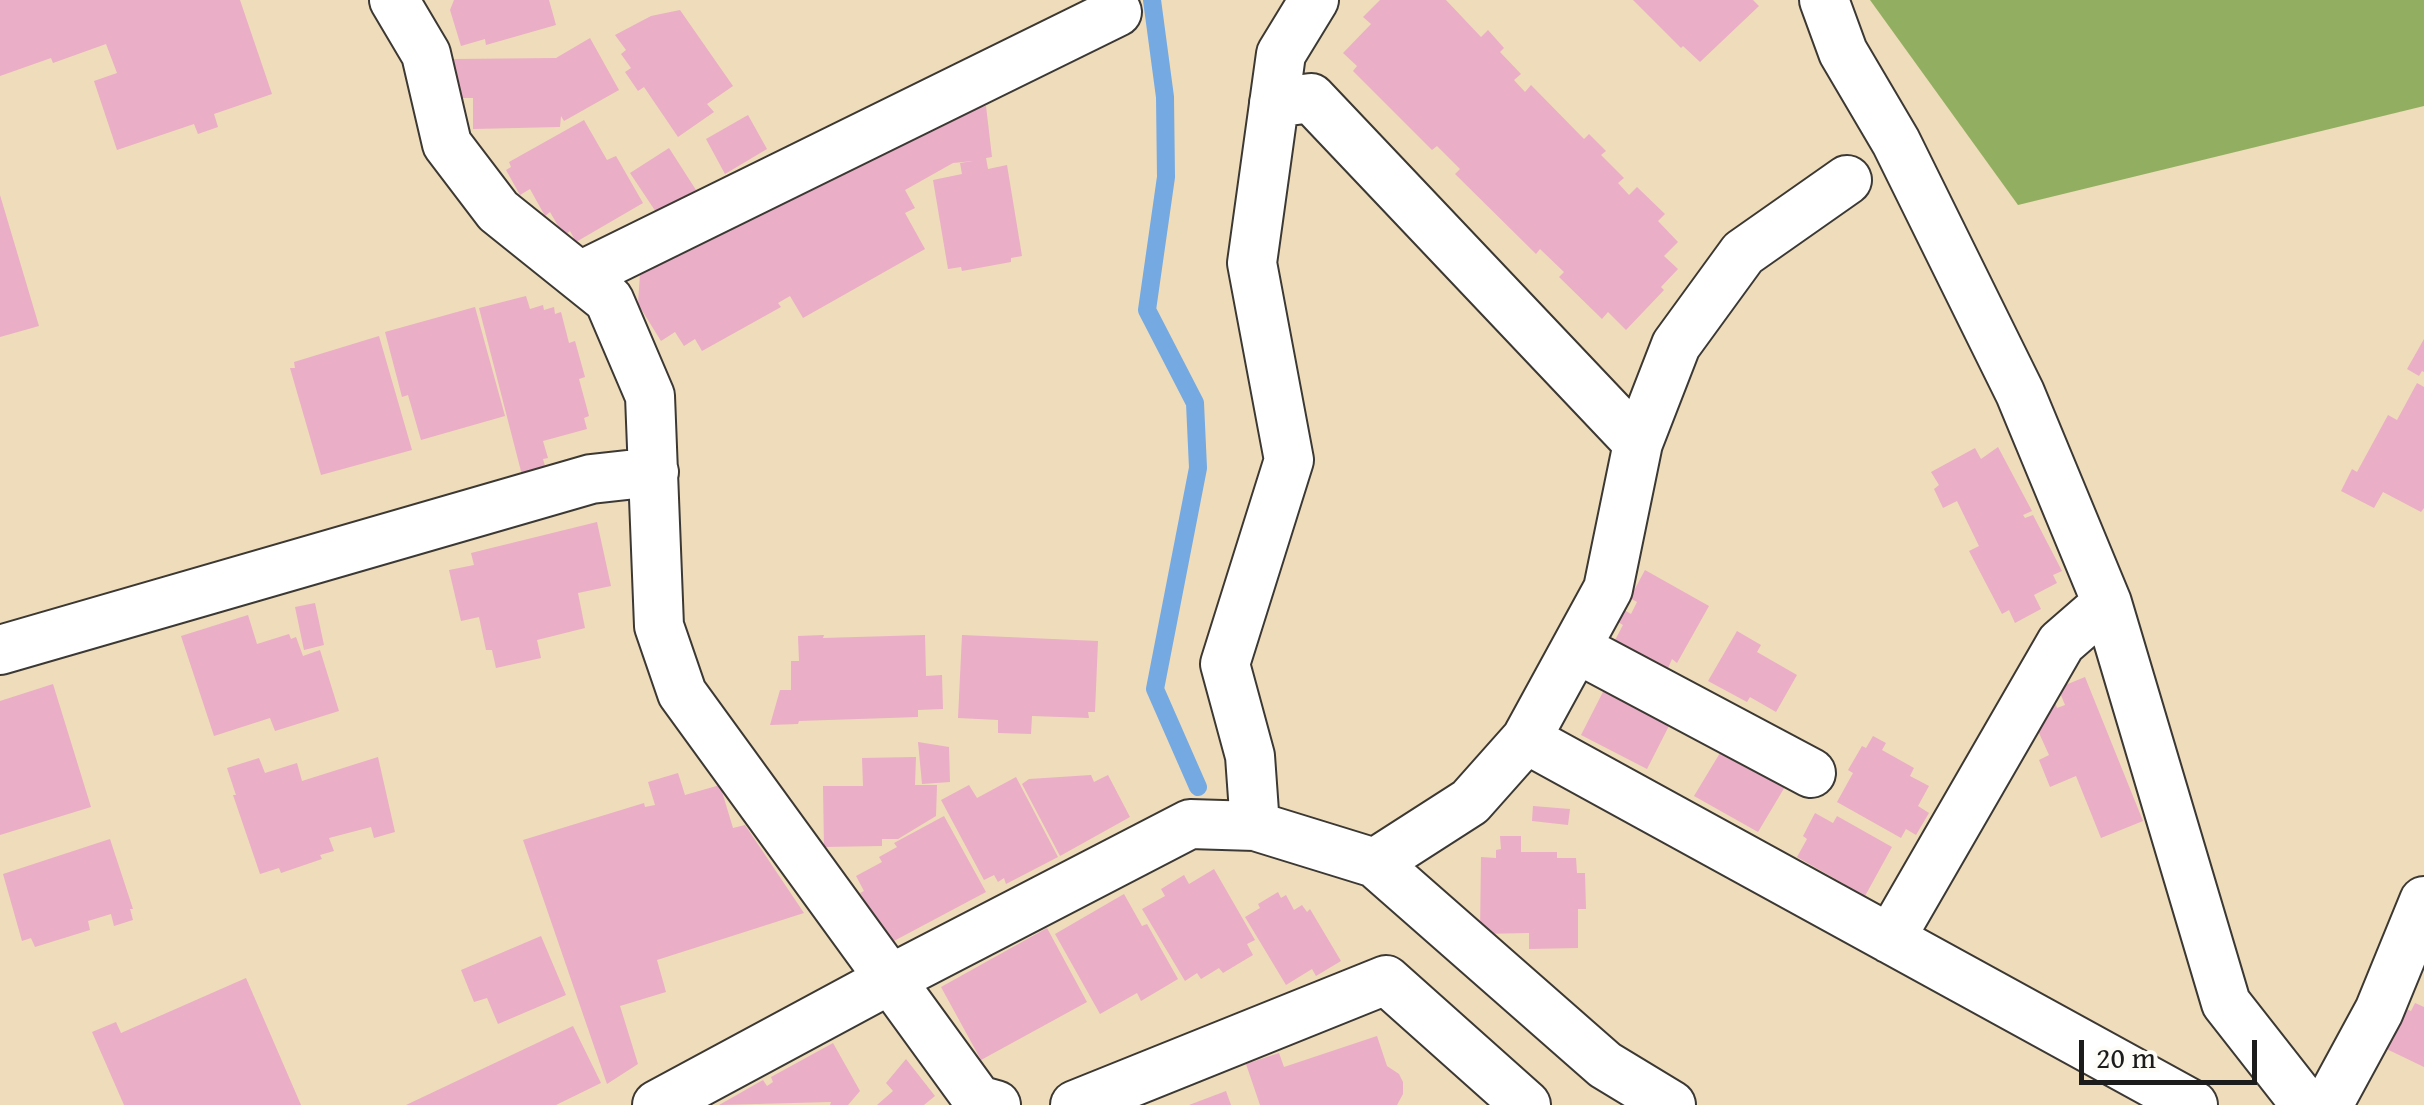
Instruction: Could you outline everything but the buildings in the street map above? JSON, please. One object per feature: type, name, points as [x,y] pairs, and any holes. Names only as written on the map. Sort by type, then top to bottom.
[{"type":"street","points":[[1255,826],[1250,756],[1225,664],[1290,460],[1252,262],[1281,54],[1314,0]]},
{"type":"street","points":[[1824,0],[1843,52],[1896,142],[2020,393],[2107,603],[2226,1003],[2306,1105]]},
{"type":"street","points":[[401,5],[426,54],[446,144],[498,212],[610,300],[650,396],[659,626],[682,693],[978,1100],[996,1105]]},
{"type":"street","points":[[580,276],[1117,12]]},
{"type":"street","points":[[1274,103],[1311,98],[1638,443]]},
{"type":"street","points":[[1375,863],[1470,802],[1526,739],[1608,589],[1638,443],[1676,345],[1743,254],[1846,180]]},
{"type":"street","points":[[0,650],[591,479],[654,472]]},
{"type":"street","points":[[1890,939],[2061,643],[2107,603]]},
{"type":"street","points":[[1576,648],[1811,773]]},
{"type":"street","points":[[1526,739],[2192,1105]]},
{"type":"street","points":[[657,1105],[1190,824],[1255,826],[1375,863],[1605,1065],[1671,1105]]},
{"type":"street","points":[[2328,1105],[2379,1010],[2424,901]]},
{"type":"street","points":[[1075,1105],[1386,980],[1526,1105]]},
{"type":"green space","points":[[1870,0],[2424,0],[2424,106],[2018,205]]},
{"type":"waterway","points":[[1152,0],[1165,97],[1166,177],[1147,310],[1195,403],[1198,468],[1155,689],[1198,787]]}]
